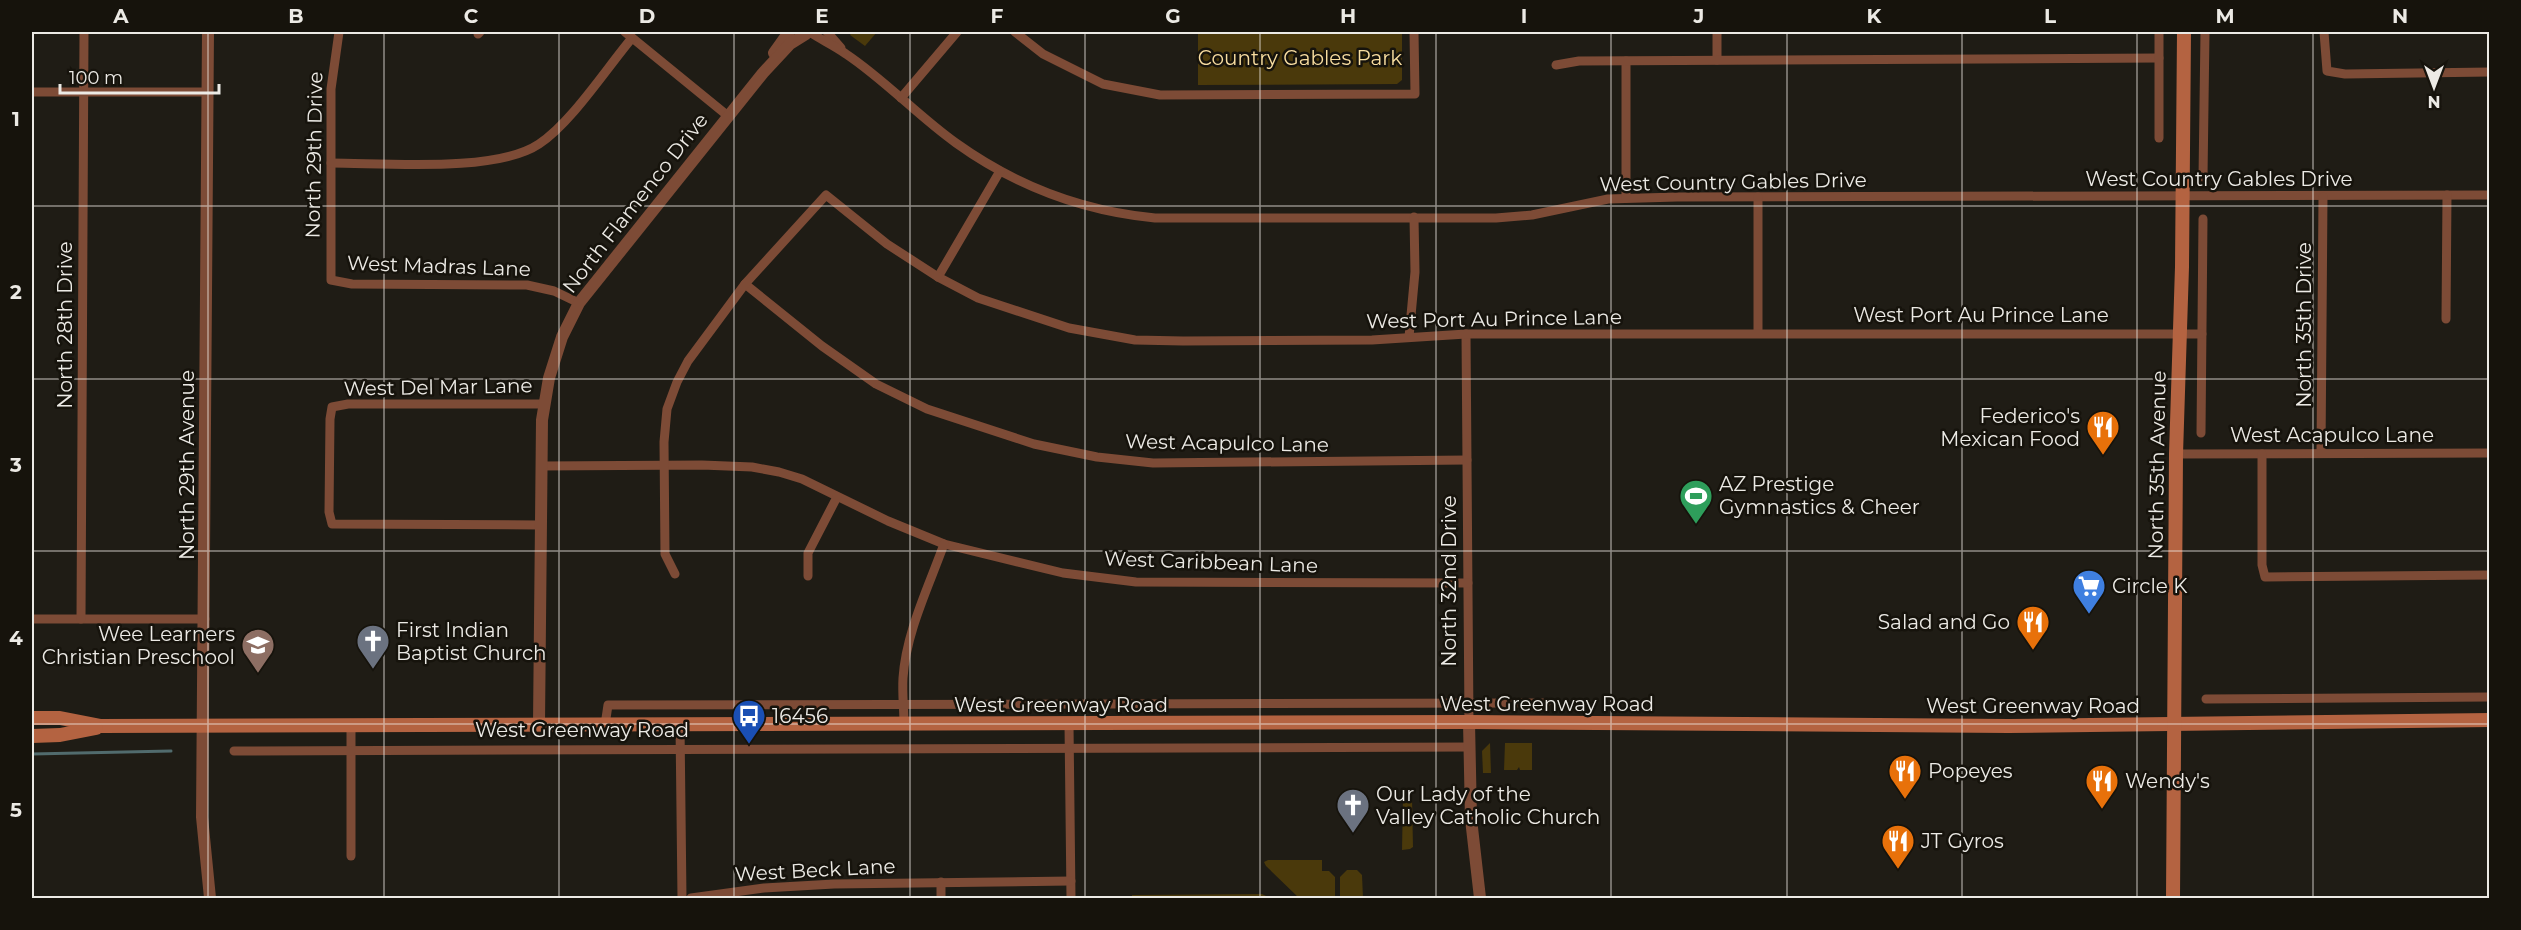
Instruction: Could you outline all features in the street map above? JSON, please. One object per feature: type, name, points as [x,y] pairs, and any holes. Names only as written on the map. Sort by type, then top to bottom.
[{"type":"main road","name":"North 35th Avenue","points":[[2173,898],[2176,454],[2183,198],[2184,32]]},
{"type":"main road","name":"West Greenway Road","points":[[32,718],[60,718],[100,726],[1469,722],[2173,724],[2490,720]]},
{"type":"main road","name":"West Greenway Road","points":[[32,736],[60,735],[100,726]]},
{"type":"street","name":"North 28th Drive","points":[[81,619],[84,32]]},
{"type":"street","name":"North 29th Avenue","points":[[208,32],[206,619],[202,817],[210,898]]},
{"type":"street","name":"North 29th Drive","points":[[331,280],[332,73],[339,32]]},
{"type":"street","name":"North Flamenco Drive","points":[[763,73],[789,32]]},
{"type":"street","name":"North Flamenco Drive","points":[[539,724],[540,525],[544,404],[549,378],[562,337],[579,303],[728,116],[790,44],[807,32]]},
{"type":"street","name":"West Country Gables Drive","points":[[807,32],[847,54]]},
{"type":"street","name":"West Country Gables Drive","points":[[827,32],[847,54],[901,99],[956,143],[999,171],[1037,190],[1121,214],[1155,218],[1505,218],[1532,215],[1592,201],[1626,198],[2183,198],[2490,195]]},
{"type":"street","points":[[901,99],[957,32]]},
{"type":"street","points":[[1015,32],[1043,54],[1103,84],[1160,95],[1415,94],[1414,32]]},
{"type":"street","points":[[1717,32],[1717,60]]},
{"type":"street","points":[[2159,32],[2159,138]]},
{"type":"street","points":[[2203,177],[2205,32]]},
{"type":"street","points":[[2325,32],[2327,71],[2345,74],[2490,72]]},
{"type":"street","points":[[331,163],[488,162],[523,153],[548,137],[565,120],[628,35],[728,116]]},
{"type":"street","points":[[1556,65],[1579,61],[2159,58]]},
{"type":"street","points":[[1626,61],[1626,198]]},
{"type":"street","points":[[32,92],[208,92]]},
{"type":"street","points":[[938,277],[999,171]]},
{"type":"street","name":"West Port Au Prince Lane","points":[[745,284],[825,195],[887,244],[938,277],[978,298],[1069,328],[1135,340],[1372,340],[1466,334],[2202,334]]},
{"type":"street","points":[[2446,319],[2447,195]]},
{"type":"street","points":[[1758,197],[1758,333]]},
{"type":"street","name":"North 35th Drive","points":[[2321,453],[2323,197]]},
{"type":"street","points":[[1409,337],[1415,272],[1414,217]]},
{"type":"street","points":[[2201,433],[2203,219]]},
{"type":"street","name":"West Madras Lane","points":[[331,280],[352,284],[527,285],[554,291],[579,303]]},
{"type":"street","points":[[675,574],[665,554],[664,465],[667,409],[677,382],[688,362],[745,284]]},
{"type":"street","name":"West Acapulco Lane","points":[[745,284],[822,346],[876,384],[927,409],[1034,444],[1097,457],[1153,463],[1467,460]]},
{"type":"street","name":"North 32nd Drive","points":[[1466,334],[1469,722],[1473,839],[1480,898]]},
{"type":"street","name":"West Del Mar Lane","points":[[540,525],[349,526],[332,524],[329,512],[330,419],[332,406],[544,404]]},
{"type":"street","name":"West Acapulco Lane","points":[[2176,454],[2490,453]]},
{"type":"street","points":[[2262,454],[2262,565],[2265,577],[2490,575]]},
{"type":"street","name":"West Caribbean Lane","points":[[541,466],[752,467],[802,479],[944,544],[1063,573],[1136,582],[1468,583]]},
{"type":"street","points":[[808,576],[808,553],[837,497]]},
{"type":"street","points":[[904,724],[903,676],[907,657],[915,625],[944,544]]},
{"type":"street","points":[[32,619],[206,619]]},
{"type":"street","points":[[2206,699],[2490,697]]},
{"type":"street","name":"West Greenway Road","points":[[605,725],[608,705],[1546,703]]},
{"type":"street","points":[[1069,724],[1071,898]]},
{"type":"street","points":[[680,725],[682,898]]},
{"type":"street","points":[[351,726],[351,856]]},
{"type":"street","name":"West Greenway Road","points":[[234,751],[1470,747]]},
{"type":"street","name":"West Beck Lane","points":[[691,898],[794,886],[1071,881]]},
{"type":"street","points":[[941,882],[941,898]]},
{"type":"green space","points":[[852,32],[877,32],[865,46],[850,35]]},
{"type":"green space","name":"Country Gables Park","points":[[1198,32],[1402,32],[1402,80],[1397,84],[1198,85]]},
{"type":"green space","points":[[1490,743],[1491,773],[1483,773],[1482,751]]},
{"type":"green space","points":[[1505,743],[1532,743],[1532,770],[1520,770],[1519,767],[1517,770],[1504,770]]},
{"type":"green space","points":[[1403,796],[1412,799],[1413,847],[1402,850]]},
{"type":"green space","points":[[1268,860],[1322,860],[1322,871],[1329,871],[1335,877],[1335,898],[1299,898],[1266,866],[1264,862]]},
{"type":"green space","points":[[1347,870],[1357,870],[1362,875],[1363,898],[1340,898],[1340,877]]},
{"type":"green space","points":[[1262,894],[1270,898],[1132,898],[1132,895]]},
{"type":"waterway","points":[[32,754],[171,751]]},
{"type":"place","name":"Federico's Mexican Food","points":[[2103,456]]},
{"type":"place","name":"AZ Prestige Gymnastics & Cheer","points":[[1696,525]]},
{"type":"place","name":"Circle K","points":[[2089,615]]},
{"type":"place","name":"Salad and Go","points":[[2033,651]]},
{"type":"place","name":"First Indian Baptist Church","points":[[373,670]]},
{"type":"place","name":"Wee Learners Christian Preschool","points":[[258,674]]},
{"type":"place","name":"16456","points":[[749,745]]},
{"type":"place","name":"Popeyes","points":[[1905,800]]},
{"type":"place","name":"Wendy's","points":[[2102,810]]},
{"type":"place","name":"Our Lady of the Valley Catholic Church","points":[[1353,834]]},
{"type":"place","name":"JT Gyros","points":[[1898,870]]}]
